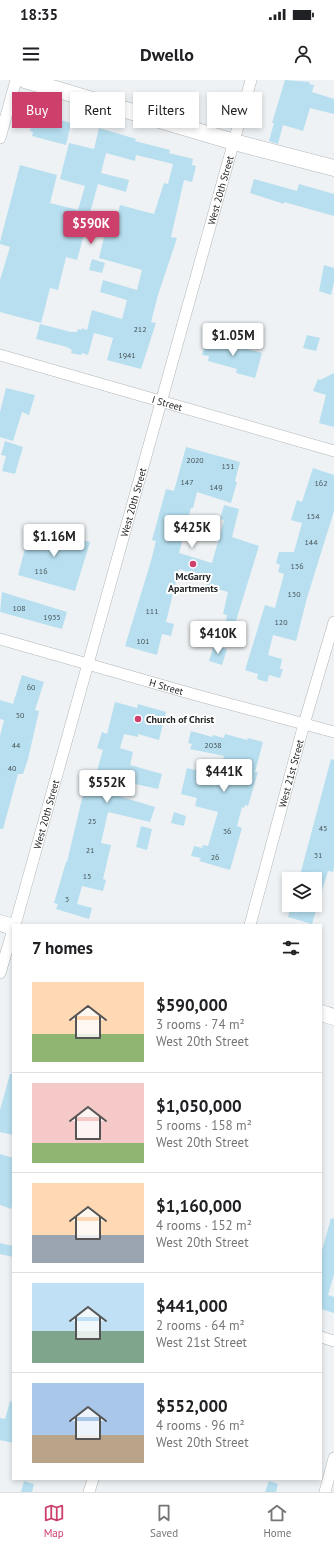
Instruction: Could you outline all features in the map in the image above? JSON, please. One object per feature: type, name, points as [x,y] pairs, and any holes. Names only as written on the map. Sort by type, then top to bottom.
[{"type":"main road","points":[[26,80],[234,142],[334,168]]},
{"type":"main road","points":[[0,923],[12,926]]},
{"type":"main road","points":[[322,1013],[334,1017]]},
{"type":"street","points":[[0,138],[16,80]]},
{"type":"street","name":"West 20th Street","points":[[15,924],[251,80]]},
{"type":"street","name":"I Street","points":[[0,355],[334,451]]},
{"type":"street","name":"West 21st Street","points":[[250,924],[304,724],[334,622]]},
{"type":"street","name":"H Street","points":[[0,639],[334,732]]},
{"type":"street","points":[[0,973],[12,933]]},
{"type":"street","points":[[322,1337],[334,1341]]},
{"type":"street","points":[[325,1492],[334,1458]]},
{"type":"street","points":[[89,1492],[93,1480]]},
{"type":"building","points":[[285,80],[310,82],[309,84],[314,85],[312,92],[334,99],[334,114],[310,108],[303,131],[283,125],[278,144],[269,141],[274,123],[272,123]]},
{"type":"building","points":[[62,120],[70,123],[66,145],[32,136],[33,132],[30,131],[31,128],[62,128]]},
{"type":"building","points":[[99,128],[136,139],[135,141],[170,150],[169,153],[193,159],[192,165],[196,166],[192,182],[184,180],[171,237],[177,238],[158,295],[151,322],[156,323],[141,369],[107,360],[113,338],[94,333],[88,355],[82,353],[81,355],[71,353],[72,350],[67,347],[36,339],[40,324],[71,332],[77,332],[78,329],[82,330],[82,328],[87,330],[92,310],[122,319],[127,300],[100,292],[103,280],[137,290],[142,270],[99,258],[106,229],[113,231],[120,205],[154,214],[164,183],[168,184],[173,164],[136,155],[135,161],[106,153],[101,173],[129,180],[126,192],[98,184],[77,260],[66,257],[58,290],[50,288],[41,323],[0,312],[0,280],[10,247],[0,244],[0,242],[20,165],[57,175],[50,203],[78,210],[85,186],[60,179],[69,143],[94,149]]},
{"type":"building","points":[[254,179],[297,191],[299,184],[334,194],[334,216],[284,202],[284,204],[250,193]]},
{"type":"building","points":[[92,259],[105,263],[102,273],[89,270]]},
{"type":"building","points":[[324,265],[334,268],[334,282],[331,295],[319,291]]},
{"type":"building","points":[[307,335],[320,338],[316,351],[303,348]]},
{"type":"building","points":[[214,340],[262,353],[255,378],[236,373],[237,369],[208,361],[209,356],[202,355],[206,341],[213,343]]},
{"type":"building","points":[[334,373],[334,427],[319,423],[326,395],[313,391],[318,379],[320,380]]},
{"type":"building","points":[[6,388],[35,395],[29,415],[22,412],[13,441],[0,437],[0,412]]},
{"type":"building","points":[[5,441],[23,447],[15,474],[2,471],[6,456],[1,455]]},
{"type":"building","points":[[186,447],[240,462],[235,481],[237,482],[231,503],[197,492],[193,508],[191,508],[179,553],[212,563],[224,520],[220,519],[224,505],[239,509],[232,537],[259,546],[235,624],[226,621],[227,615],[223,614],[228,592],[206,586],[209,578],[179,569],[166,622],[174,624],[171,636],[162,634],[157,655],[125,646],[151,561],[156,541],[152,540],[166,489],[174,491]]},
{"type":"building","points":[[313,468],[334,475],[334,511],[307,598],[296,641],[273,635],[268,655],[282,659],[280,669],[283,669],[280,678],[269,675],[267,682],[257,679],[258,674],[245,670],[265,605],[275,608],[284,574],[278,572],[280,565],[276,563],[279,552],[294,552],[302,523],[291,520],[297,500],[302,502]]},
{"type":"building","points":[[31,526],[90,542],[75,591],[18,575]]},
{"type":"building","points":[[2,592],[67,612],[62,629],[0,612]]},
{"type":"building","points":[[214,645],[227,649],[222,665],[209,661]]},
{"type":"building","points":[[22,675],[44,682],[35,710],[39,711],[28,759],[23,774],[18,774],[3,829],[0,829],[0,736],[4,720],[0,719],[0,700],[13,704]]},
{"type":"building","points":[[115,702],[137,708],[138,704],[166,712],[159,740],[138,734],[138,737],[124,734],[120,748],[133,752],[130,765],[162,774],[158,789],[108,778],[105,792],[155,807],[150,822],[108,812],[101,843],[111,845],[103,879],[106,880],[103,891],[82,886],[77,904],[92,908],[89,919],[56,909],[58,904],[54,903],[67,862],[86,782],[93,784],[103,750],[97,748],[102,732],[107,734]]},
{"type":"building","points":[[191,731],[212,737],[213,735],[224,738],[225,734],[247,740],[248,738],[263,742],[255,772],[258,772],[248,806],[245,805],[244,808],[242,807],[237,826],[242,828],[230,870],[199,861],[201,858],[191,856],[194,846],[202,848],[203,845],[208,846],[218,812],[195,806],[197,798],[181,794],[187,768],[200,771],[198,781],[216,786],[224,756],[190,749],[192,744],[188,743]]},
{"type":"building","points":[[331,759],[334,760],[333,872],[328,871],[322,891],[322,872],[301,872]]},
{"type":"building","points":[[174,812],[186,816],[184,826],[171,823]]},
{"type":"building","points":[[141,826],[152,829],[147,850],[136,847]]},
{"type":"building","points":[[289,912],[316,912],[312,924],[288,917]]},
{"type":"building","points":[[10,1074],[12,1074],[12,1135],[0,1132],[0,1110]]},
{"type":"building","points":[[0,1154],[12,1158],[12,1205],[11,1209],[0,1205]]},
{"type":"building","points":[[331,1218],[334,1219],[334,1274],[328,1295],[334,1297],[334,1313],[322,1309],[322,1250]]},
{"type":"building","points":[[0,1243],[12,1246],[12,1257],[0,1254]]},
{"type":"building","points":[[10,1401],[12,1402],[12,1443],[0,1440],[0,1418],[5,1419]]},
{"type":"building","points":[[24,1481],[34,1484],[32,1492],[21,1492]]},
{"type":"building","points":[[269,1481],[278,1484],[276,1492],[265,1492]]},
{"type":"place","name":"McGarry Apartments","points":[[193,564]]},
{"type":"place","name":"Church of Christ","points":[[138,719]]}]
